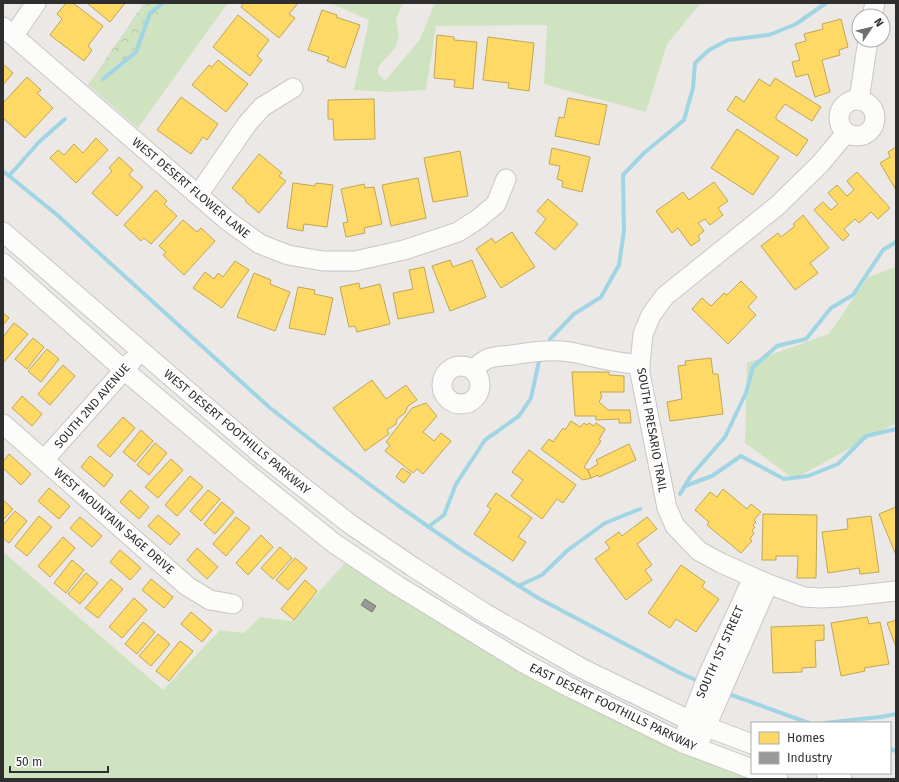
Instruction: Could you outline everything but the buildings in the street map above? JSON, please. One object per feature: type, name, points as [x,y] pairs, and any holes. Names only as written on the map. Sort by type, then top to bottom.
[{"type":"street","points":[[8,31],[36,3]]},
{"type":"street","name":"WEST DESERT FLOWER LANE","points":[[8,31],[44,64],[228,221],[260,244],[288,255],[322,261],[355,261],[404,250],[458,232],[478,219],[496,204],[506,179]]},
{"type":"street","points":[[859,100],[867,48]]},
{"type":"street","points":[[198,195],[247,124],[262,107],[293,88]]},
{"type":"street","points":[[859,100],[867,102],[872,108],[875,119],[872,129],[862,135],[857,136],[846,133],[839,123],[838,117],[843,106],[847,102],[859,100]]},
{"type":"street","name":"SOUTH PRESARIO TRAIL","points":[[761,581],[698,551],[675,526],[667,508],[640,373],[643,334],[651,315],[665,296],[776,206],[815,169],[846,133]]},
{"type":"street","name":"WEST DESERT FOOTHILLS PARKWAY","points":[[3,232],[262,455],[331,509],[413,567],[486,614]]},
{"type":"street","name":"WEST DESERT FOOTHILLS PARKWAY","points":[[3,263],[124,370],[244,471],[335,544],[398,586],[478,636]]},
{"type":"street","points":[[473,370],[488,358],[556,350],[628,364],[640,364]]},
{"type":"street","name":"SOUTH 2ND AVENUE","points":[[44,460],[140,351]]},
{"type":"street","name":"WEST MOUNTAIN SAGE DRIVE","points":[[3,424],[187,586],[210,600],[233,604]]},
{"type":"street","points":[[761,581],[804,597],[841,597],[896,591]]},
{"type":"street","name":"SOUTH 1ST STREET","points":[[690,745],[718,677],[761,581]]},
{"type":"street","name":"EAST DESERT FOOTHILLS PARKWAY","points":[[486,614],[583,669],[698,724],[751,744]]},
{"type":"street","name":"EAST DESERT FOOTHILLS PARKWAY","points":[[478,636],[567,686],[690,745],[751,769]]},
{"type":"street","points":[[765,774],[778,779]]},
{"type":"street","points":[[829,774],[842,779]]},
{"type":"green space","points":[[144,3],[166,3],[162,12],[127,58],[95,75]]},
{"type":"green space","points":[[166,3],[228,3],[138,128],[88,85],[95,75],[127,58],[162,12]]},
{"type":"green space","points":[[330,3],[403,3],[396,19],[399,37],[395,48],[378,67],[378,74],[385,81],[420,39],[435,3],[701,3],[667,44],[646,112],[544,84],[547,25],[436,26],[426,90],[390,92],[354,90],[369,20]]},
{"type":"green space","points":[[896,267],[896,423],[794,479],[745,443],[747,363],[829,334],[868,277]]},
{"type":"green space","points":[[3,552],[163,690],[220,630],[244,633],[260,617],[292,621],[347,561],[560,693],[623,725],[682,752],[751,779],[3,779]]},
{"type":"waterway","points":[[103,79],[136,52],[150,13],[163,3]]},
{"type":"waterway","points":[[550,339],[574,314],[601,297],[619,265],[624,231],[623,175],[644,153],[684,120],[693,88],[695,63],[709,50],[728,40],[769,35],[796,24],[826,3]]},
{"type":"waterway","points":[[9,176],[39,142],[65,119]]},
{"type":"waterway","points":[[3,171],[56,214],[269,407],[396,504],[462,550],[538,598],[680,673],[700,682]]},
{"type":"waterway","points":[[680,494],[690,477],[725,437],[746,393],[753,367],[777,346],[806,339],[831,308],[853,295],[883,250],[896,242]]},
{"type":"waterway","points":[[428,527],[444,515],[456,484],[485,440],[519,416],[531,398],[539,361]]},
{"type":"waterway","points":[[685,486],[712,476],[741,456],[784,479],[808,476],[838,464],[866,436],[896,429]]},
{"type":"waterway","points":[[518,586],[542,575],[568,550],[605,523],[640,509]]},
{"type":"waterway","points":[[726,693],[806,722]]},
{"type":"waterway","points":[[833,722],[896,714]]},
{"type":"waterway","points":[[891,749],[896,751]]}]
